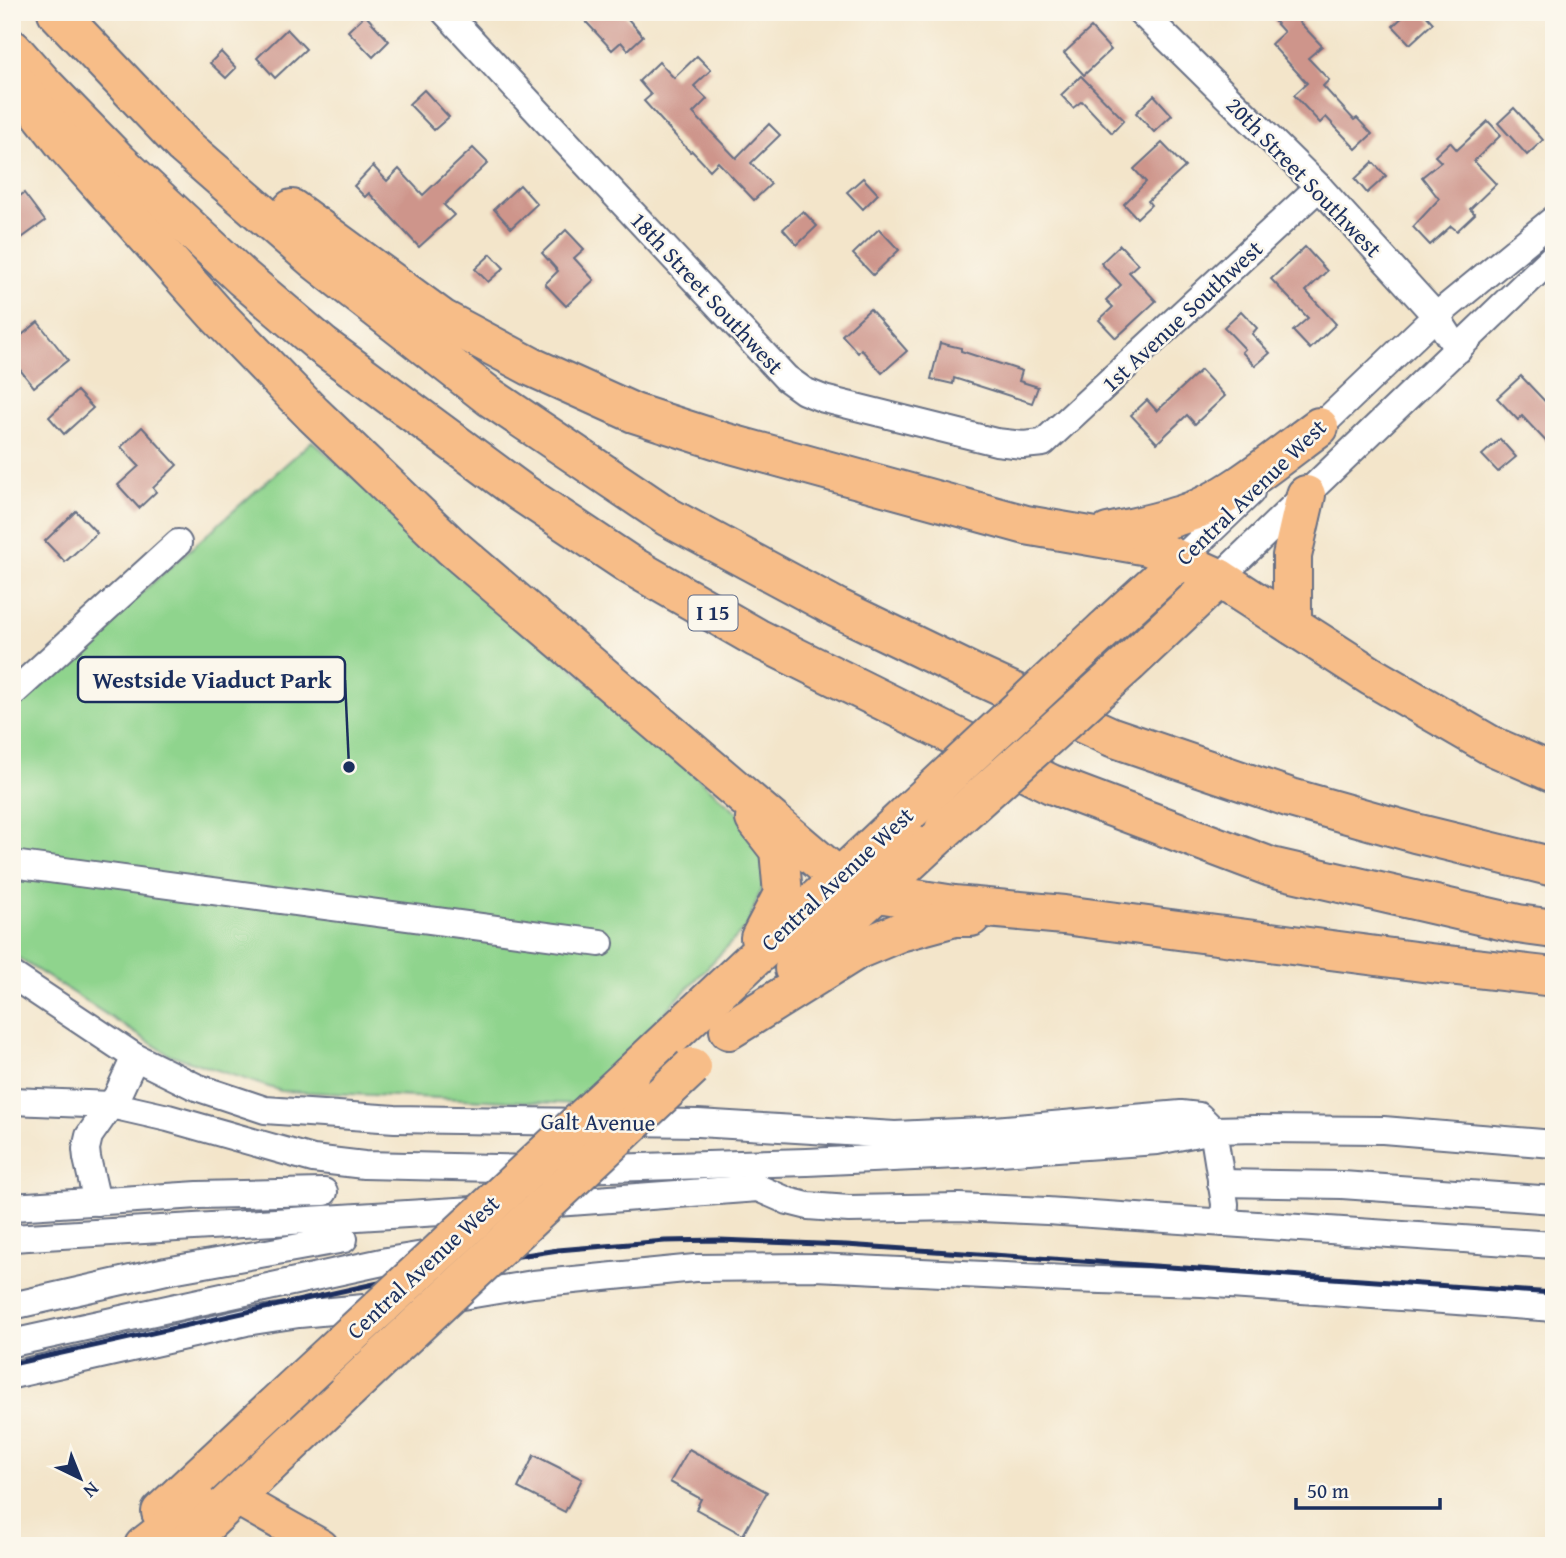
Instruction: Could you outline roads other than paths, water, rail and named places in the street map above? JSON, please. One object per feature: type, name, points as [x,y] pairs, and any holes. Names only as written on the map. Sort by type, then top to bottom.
[{"type":"highway","points":[[57,12],[183,145],[315,260],[491,397],[668,517],[837,608],[1112,737],[1291,798],[1415,833],[1554,867]]},
{"type":"highway","name":"I 15","points":[[12,48],[44,86],[119,162],[243,278],[323,346],[522,493],[630,565],[746,631],[1051,784],[1160,827],[1271,867],[1518,924],[1554,929]]},
{"type":"highway","points":[[103,62],[159,88],[296,212],[442,319],[532,366],[634,413],[724,442],[1026,525],[1148,546],[1219,578],[1371,676],[1490,745],[1554,773]]},
{"type":"highway","points":[[12,78],[67,147],[216,314],[313,414],[452,547],[838,877],[878,893],[954,905],[1065,915],[1554,977]]},
{"type":"highway","points":[[1090,537],[1188,513],[1205,505],[1319,427]]},
{"type":"highway","points":[[1292,625],[1292,556],[1306,495]]},
{"type":"highway","name":"Central Avenue West","points":[[125,1546],[282,1410],[396,1293],[1179,561]]},
{"type":"highway","name":"Central Avenue West","points":[[183,1546],[692,1068],[763,996],[1219,578]]},
{"type":"highway","points":[[731,787],[779,850],[783,894],[748,963]]},
{"type":"highway","points":[[729,1030],[857,950],[900,932],[956,917],[1065,915]]},
{"type":"highway","points":[[144,1546],[201,1502],[217,1496],[236,1498],[237,1479],[246,1460],[282,1410]]},
{"type":"main road","points":[[236,1498],[321,1546]]},
{"type":"street","name":"18th Street Southwest","points":[[445,12],[786,378],[824,399],[996,442],[1023,445],[1043,443]]},
{"type":"street","name":"20th Street Southwest","points":[[1141,12],[1318,187],[1436,316],[1458,350]]},
{"type":"street","name":"1st Avenue Southwest","points":[[1043,443],[1318,187]]},
{"type":"street","name":"Central Avenue West","points":[[1179,561],[1436,316],[1554,219]]},
{"type":"street","name":"Central Avenue West","points":[[1219,578],[1554,256]]},
{"type":"street","points":[[12,694],[177,542]]},
{"type":"street","points":[[12,864],[600,943]]},
{"type":"street","name":"Galt Avenue","points":[[12,975],[135,1057],[183,1081],[265,1110],[395,1119],[698,1123],[895,1135],[982,1131],[1181,1114],[1199,1116],[1213,1130]]},
{"type":"street","points":[[97,1202],[86,1149],[89,1136],[116,1097],[135,1057]]},
{"type":"street","points":[[12,1101],[45,1102],[116,1097],[168,1080],[183,1081]]},
{"type":"street","points":[[116,1097],[168,1118],[313,1159],[363,1165],[475,1169],[652,1168],[807,1163],[1096,1146],[1157,1141],[1213,1130],[1383,1130],[1554,1144]]},
{"type":"street","points":[[1213,1130],[1225,1204],[1224,1223]]},
{"type":"street","points":[[313,1159],[353,1268]]},
{"type":"street","points":[[1221,1183],[1342,1185],[1554,1200]]},
{"type":"street","points":[[12,1238],[340,1229],[758,1188],[808,1206],[849,1209],[959,1207],[1115,1214],[1554,1245]]},
{"type":"street","points":[[12,1208],[198,1195],[324,1192]]},
{"type":"street","points":[[12,1306],[340,1229]]},
{"type":"street","points":[[12,1343],[353,1268],[472,1248]]},
{"type":"street","points":[[12,1375],[259,1320],[416,1303],[533,1284],[695,1268],[816,1267],[1202,1283],[1554,1308]]},
{"type":"railway","points":[[12,1364],[460,1265],[558,1250],[665,1241],[719,1240],[846,1245],[1554,1293]]},
{"type":"place","name":"Westside Viaduct Park","points":[[349,767]]}]
